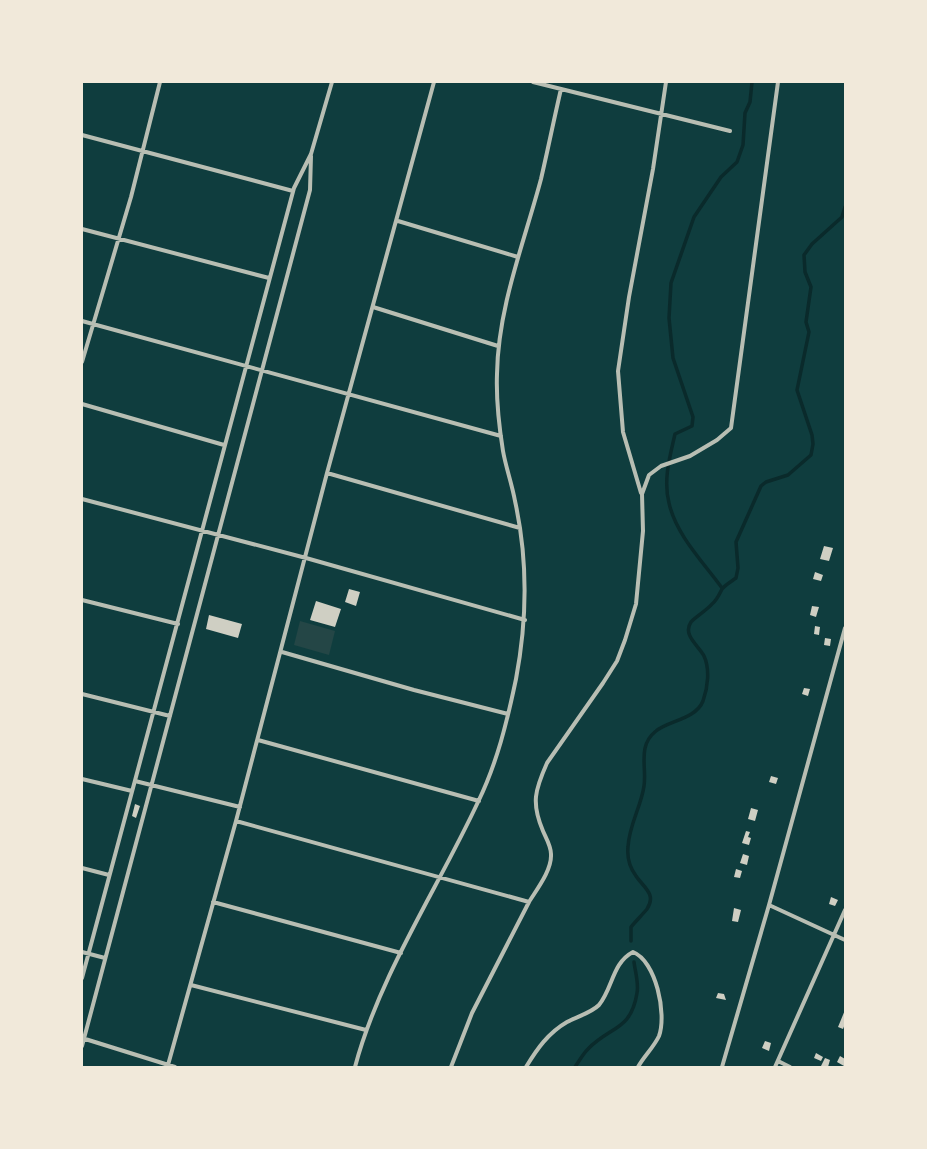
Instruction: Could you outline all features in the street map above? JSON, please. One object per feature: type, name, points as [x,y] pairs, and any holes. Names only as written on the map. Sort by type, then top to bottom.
[{"type":"street","points":[[82,362],[118,239],[160,82]]},
{"type":"street","points":[[82,978],[293,191],[311,154],[332,82]]},
{"type":"street","points":[[168,1065],[282,652],[327,473],[398,221],[434,82]]},
{"type":"street","points":[[533,82],[730,131]]},
{"type":"street","points":[[451,1067],[472,1013],[545,874],[551,854],[536,815],[535,803],[540,780],[547,763],[617,661],[636,604],[643,531],[642,494],[623,432],[618,371],[629,297],[653,169],[666,82]]},
{"type":"street","points":[[642,494],[649,475],[654,470],[669,462],[690,456],[717,440],[731,428],[778,82]]},
{"type":"street","points":[[355,1067],[366,1030],[402,953],[479,801],[501,744],[508,714],[522,646],[525,620],[524,571],[520,528],[501,436],[497,377],[498,346],[518,256],[541,179],[561,89]]},
{"type":"street","points":[[82,135],[293,191]]},
{"type":"street","points":[[82,1046],[310,190],[311,154]]},
{"type":"street","points":[[398,221],[518,256]]},
{"type":"street","points":[[82,229],[269,278]]},
{"type":"street","points":[[373,307],[498,346]]},
{"type":"street","points":[[82,321],[349,396],[501,436]]},
{"type":"street","points":[[82,404],[224,445]]},
{"type":"street","points":[[327,473],[520,528]]},
{"type":"street","points":[[82,499],[306,558],[525,620]]},
{"type":"street","points":[[82,600],[178,624]]},
{"type":"street","points":[[722,1067],[769,905],[845,628]]},
{"type":"street","points":[[282,652],[414,690],[508,714]]},
{"type":"street","points":[[82,694],[170,716]]},
{"type":"street","points":[[258,740],[479,801]]},
{"type":"street","points":[[82,778],[132,791]]},
{"type":"street","points":[[135,781],[240,807]]},
{"type":"street","points":[[236,821],[529,902]]},
{"type":"street","points":[[82,868],[109,874]]},
{"type":"street","points":[[213,902],[402,953]]},
{"type":"street","points":[[769,905],[845,940]]},
{"type":"street","points":[[775,1067],[845,910]]},
{"type":"street","points":[[82,952],[105,958]]},
{"type":"street","points":[[526,1067],[547,1036],[567,1022],[598,1006],[617,967],[625,956],[633,952],[640,955],[646,961],[651,972],[660,1001],[661,1019],[659,1036],[638,1067]]},
{"type":"street","points":[[191,985],[366,1030]]},
{"type":"street","points":[[83,1038],[175,1067]]},
{"type":"street","points":[[778,1061],[790,1067]]},
{"type":"shaded area","points":[[300,621],[335,631],[329,655],[294,645]]},
{"type":"building","points":[[824,546],[833,548],[829,561],[820,559]]},
{"type":"building","points":[[815,572],[823,575],[821,581],[813,579]]},
{"type":"building","points":[[349,589],[360,592],[356,606],[345,602]]},
{"type":"building","points":[[316,601],[341,609],[335,627],[310,620]]},
{"type":"building","points":[[812,606],[819,607],[816,617],[810,615]]},
{"type":"building","points":[[209,615],[242,624],[238,638],[206,629]]},
{"type":"building","points":[[815,626],[820,627],[819,635],[814,634]]},
{"type":"building","points":[[825,638],[831,639],[830,646],[824,645]]},
{"type":"building","points":[[804,688],[810,689],[808,696],[802,694]]},
{"type":"building","points":[[771,776],[778,778],[776,784],[769,782]]},
{"type":"building","points":[[135,804],[140,806],[136,818],[132,816]]},
{"type":"building","points":[[751,808],[758,810],[755,821],[748,819]]},
{"type":"building","points":[[746,831],[750,832],[748,837],[751,838],[749,845],[742,843]]},
{"type":"building","points":[[743,854],[749,856],[747,865],[740,863]]},
{"type":"building","points":[[736,869],[742,871],[740,878],[734,877]]},
{"type":"building","points":[[831,897],[838,900],[835,906],[829,904]]},
{"type":"building","points":[[734,908],[741,910],[738,922],[732,921]]},
{"type":"building","points":[[718,993],[724,994],[726,1000],[716,998]]},
{"type":"building","points":[[845,1010],[845,1024],[843,1029],[838,1027]]},
{"type":"building","points":[[765,1041],[771,1043],[769,1051],[762,1048]]},
{"type":"building","points":[[816,1053],[823,1057],[821,1061],[814,1058]]},
{"type":"building","points":[[840,1056],[845,1059],[844,1066],[837,1062]]},
{"type":"building","points":[[825,1058],[830,1060],[828,1067],[821,1066]]},
{"type":"waterway","points":[[722,588],[684,537],[673,515],[667,494],[668,468],[675,434],[692,426],[693,417],[673,358],[669,318],[671,283],[694,217],[721,177],[737,162],[743,145],[745,113],[750,102],[752,82]]},
{"type":"waterway","points":[[631,941],[631,927],[650,904],[650,895],[648,891],[632,870],[628,851],[630,831],[644,786],[644,757],[647,743],[656,731],[688,716],[694,712],[703,701],[708,672],[706,661],[702,652],[692,640],[689,627],[691,622],[715,601],[722,589],[736,578],[738,568],[736,542],[761,486],[766,482],[788,475],[811,455],[813,444],[812,435],[797,390],[809,332],[806,322],[811,287],[805,272],[804,255],[812,244],[842,217],[845,207]]},
{"type":"waterway","points":[[575,1067],[588,1049],[618,1027],[630,1015],[637,993],[634,962]]}]
